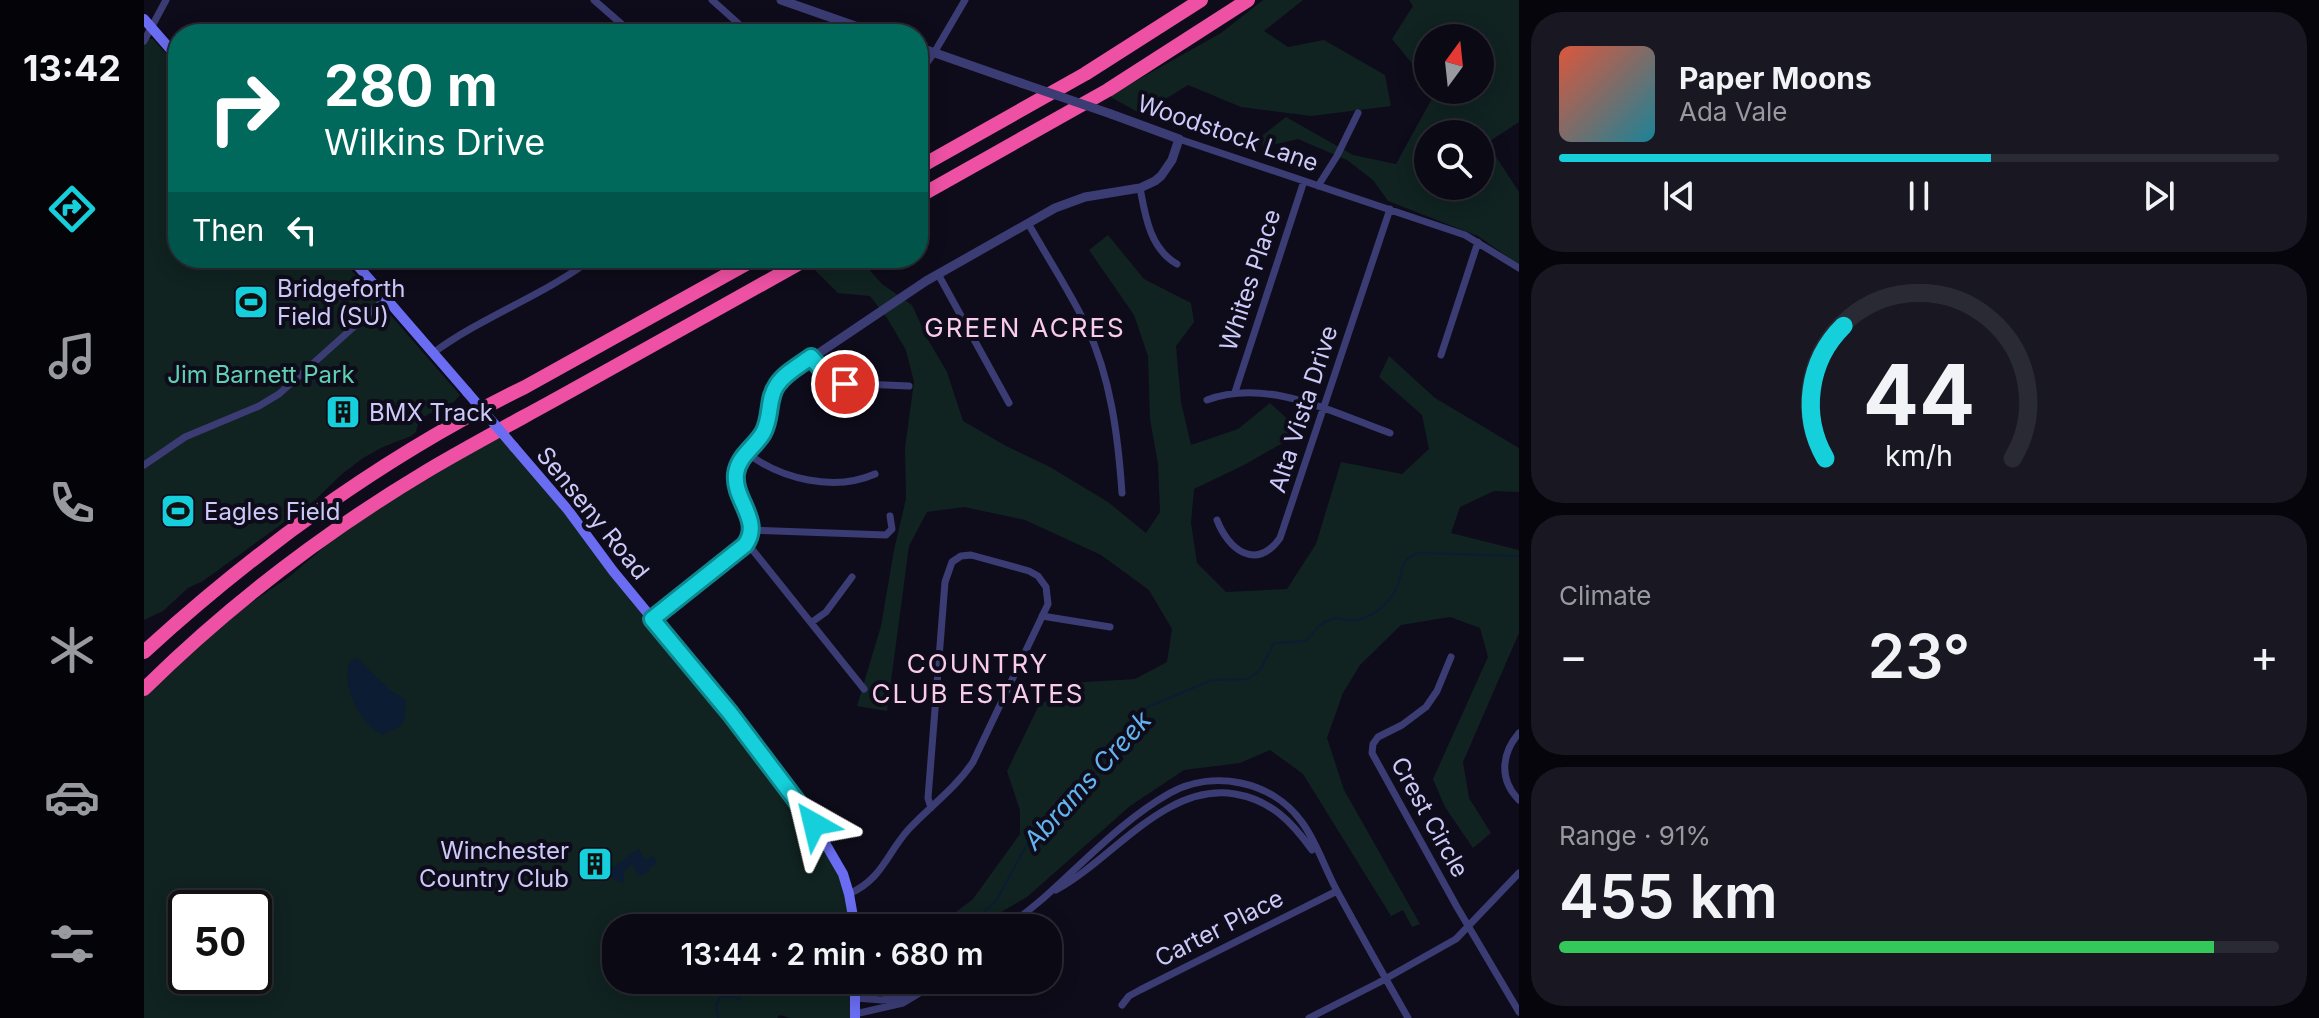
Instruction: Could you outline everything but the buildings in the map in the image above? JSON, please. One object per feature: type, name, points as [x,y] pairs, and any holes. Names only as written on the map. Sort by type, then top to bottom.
[{"type":"highway","points":[[928,162],[1085,74],[1201,0]]},
{"type":"highway","points":[[928,191],[1108,90],[1248,0]]},
{"type":"highway","points":[[144,652],[274,543],[372,475],[494,403],[739,268]]},
{"type":"highway","points":[[144,689],[259,587],[388,496],[459,453],[791,268]]},
{"type":"main road","points":[[148,23],[168,46]]},
{"type":"main road","name":"Senseny Road","points":[[360,268],[568,510],[730,713],[814,824],[840,867],[853,914]]},
{"type":"main road","points":[[855,994],[855,1016]]},
{"type":"street","points":[[144,41],[148,23],[166,0]]},
{"type":"street","points":[[594,0],[622,24]]},
{"type":"street","points":[[712,0],[739,24]]},
{"type":"street","points":[[781,0],[849,24]]},
{"type":"street","points":[[928,61],[965,0]]},
{"type":"street","name":"Woodstock Lane","points":[[928,51],[1465,235],[1519,268]]},
{"type":"street","points":[[1318,186],[1358,113]]},
{"type":"street","points":[[652,619],[747,543],[750,520],[736,481],[739,464],[764,431],[775,387],[785,376],[938,274],[1055,208],[1085,197],[1140,188],[1155,181],[1166,170],[1179,139]]},
{"type":"street","name":"Whites Place","points":[[1235,392],[1304,181]]},
{"type":"street","points":[[1140,188],[1152,236],[1177,264]]},
{"type":"street","name":"Alta Vista Drive","points":[[1217,520],[1225,538],[1241,552],[1257,554],[1276,544],[1288,518],[1390,209]]},
{"type":"street","points":[[1028,223],[1085,324],[1100,362],[1113,411],[1122,493]]},
{"type":"street","points":[[1441,355],[1478,242]]},
{"type":"street","points":[[433,353],[469,329],[578,268]]},
{"type":"street","points":[[938,274],[1009,403]]},
{"type":"street","points":[[144,465],[185,437],[259,406],[279,394],[386,298]]},
{"type":"street","points":[[811,357],[827,376],[839,383],[909,386]]},
{"type":"street","points":[[1207,400],[1235,392],[1269,393],[1390,433]]},
{"type":"street","points":[[747,453],[777,471],[800,478],[841,481],[875,474]]},
{"type":"street","points":[[751,530],[886,535],[892,529],[890,516]]},
{"type":"street","points":[[747,543],[864,689]]},
{"type":"street","points":[[849,894],[877,875],[901,839],[955,785],[973,762],[1048,604],[1043,581],[1033,573],[971,555],[957,558],[949,566],[945,582],[929,784],[928,805],[931,808]]},
{"type":"street","points":[[812,622],[826,612],[852,577]]},
{"type":"street","points":[[1042,616],[1110,627]]},
{"type":"street","name":"Crest Circle","points":[[1451,657],[1437,691],[1426,707],[1402,725],[1378,737],[1372,748],[1374,757],[1519,1012]]},
{"type":"street","points":[[1519,733],[1509,746],[1504,771],[1508,786],[1519,800]]},
{"type":"street","points":[[1023,914],[1105,841],[1156,802],[1182,787],[1206,781],[1248,785],[1278,799],[1304,824],[1337,891],[1408,1018]]},
{"type":"street","points":[[1047,895],[1087,871],[1157,815],[1184,800],[1204,794],[1238,794],[1270,806],[1298,830],[1320,858]]},
{"type":"street","points":[[1309,1018],[1456,939],[1519,873]]},
{"type":"street","name":"Carter Place","points":[[1122,1005],[1129,996],[1140,990],[1337,891]]},
{"type":"street","points":[[855,998],[894,999],[914,994]]},
{"type":"street","points":[[855,1016],[891,1008],[919,994]]},
{"type":"green space","points":[[1263,0],[1303,0],[1264,31],[1288,47],[1324,40],[1385,75],[1391,106],[1311,116],[1241,107],[1188,85],[1141,114],[1109,96],[1221,33]]},
{"type":"green space","points":[[1409,0],[1519,0],[1519,122],[1494,138],[1494,120],[1420,120],[1429,104],[1494,104],[1494,24],[1414,24],[1414,66],[1392,39],[1413,6]]},
{"type":"green space","name":"Jim Barnett Park","points":[[144,39],[153,39],[168,56],[168,268],[350,268],[460,395],[454,402],[419,420],[416,432],[411,436],[363,458],[315,500],[203,581],[188,588],[163,611],[144,620]]},
{"type":"green space","points":[[1286,117],[1353,155],[1396,164],[1414,131],[1414,200],[1494,200],[1494,154],[1519,192],[1519,265],[1478,236],[1388,201],[1373,180],[1347,160],[1298,139],[1263,147],[1263,135]]},
{"type":"green space","points":[[1108,235],[1144,279],[1191,303],[1194,322],[1176,346],[1181,402],[1191,445],[1238,429],[1270,403],[1302,432],[1194,489],[1191,523],[1197,563],[1226,592],[1287,589],[1316,544],[1341,462],[1402,474],[1429,449],[1422,415],[1379,377],[1389,356],[1435,398],[1519,448],[1519,492],[1494,491],[1460,507],[1451,533],[1519,550],[1519,633],[1463,762],[1469,798],[1491,833],[1473,848],[1445,807],[1433,779],[1488,657],[1480,628],[1450,617],[1401,625],[1360,665],[1343,693],[1327,738],[1344,790],[1420,924],[1412,927],[1403,910],[1391,916],[1303,774],[1270,750],[1240,763],[1184,770],[1130,806],[1027,897],[998,914],[953,914],[973,899],[1020,834],[1020,810],[1007,771],[1038,707],[1069,683],[1135,679],[1167,662],[1172,629],[1149,590],[1101,555],[1025,520],[964,507],[927,512],[909,546],[887,711],[857,706],[881,626],[906,499],[905,448],[914,382],[906,350],[870,296],[838,293],[814,269],[868,268],[882,284],[912,305],[947,372],[963,421],[1108,502],[1146,533],[1160,512],[1158,464],[1150,419],[1148,356],[1134,315],[1089,250]]},
{"type":"green space","name":"Winchester Country Club","points":[[500,431],[714,694],[833,854],[850,914],[602,914],[602,994],[854,994],[853,1018],[790,1018],[780,1015],[777,1018],[144,1018],[144,689],[195,641],[289,577],[370,508]]},
{"type":"water","points":[[357,658],[389,689],[406,700],[404,721],[382,735],[359,712],[349,690],[348,669],[351,659]]},
{"type":"water","points":[[639,849],[645,860],[654,856],[657,864],[649,868],[650,871],[638,876],[632,864],[624,871],[624,883],[608,875],[605,870]]},
{"type":"waterway","name":"Abrams Creek","points":[[981,914],[996,901],[1031,837],[1058,818],[1096,772],[1113,745],[1148,707],[1212,680],[1248,679],[1260,670],[1274,643],[1306,641],[1319,626],[1331,619],[1357,620],[1370,615],[1394,593],[1405,562],[1419,553],[1519,556]]},
{"type":"waterway","name":"Abrams Creek","points":[[718,1018],[716,1004],[720,997],[738,999],[739,994]]},
{"type":"place","name":"Bridgeforth Field (SU)","points":[[251,302]]},
{"type":"place","name":"BMX Track","points":[[343,412]]},
{"type":"place","name":"Eagles Field","points":[[178,511]]},
{"type":"place","name":"Winchester Country Club","points":[[595,864]]},
{"type":"district","name":"GREEN ACRES","points":[[1025,327]]},
{"type":"district","name":"COUNTRY CLUB ESTATES","points":[[978,678]]},
{"type":"route","points":[[814,824],[730,713],[652,619],[750,538],[751,524],[737,487],[737,469],[768,423],[775,387],[811,357],[827,376],[845,384]]}]
